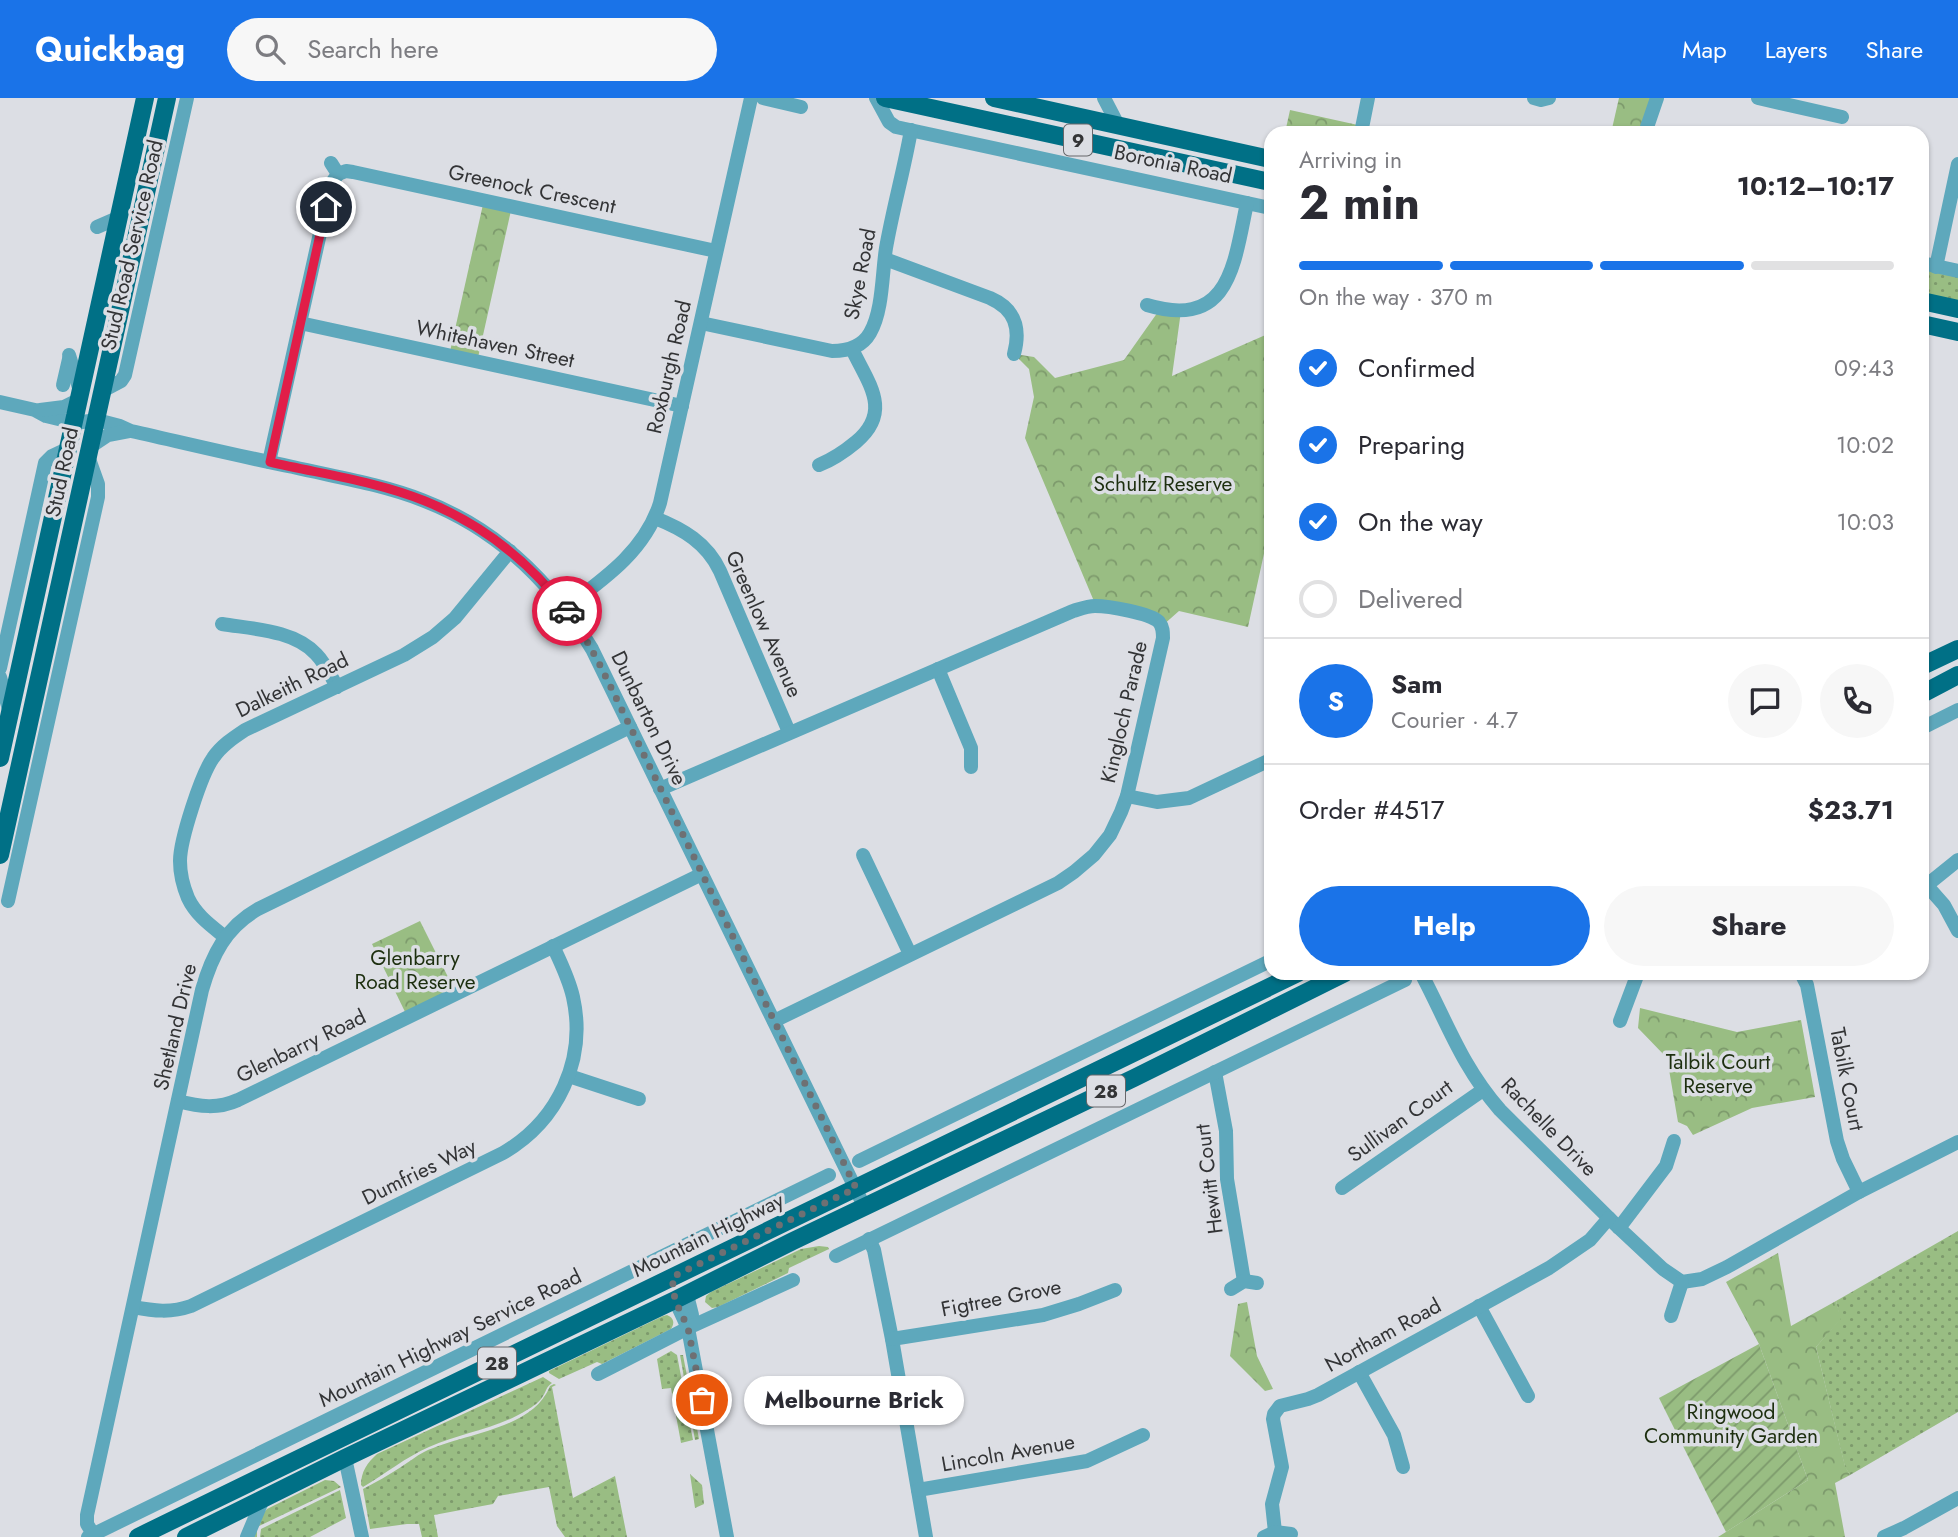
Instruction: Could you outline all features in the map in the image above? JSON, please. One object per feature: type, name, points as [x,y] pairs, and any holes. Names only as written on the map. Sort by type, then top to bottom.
[{"type":"main road","name":"Stud Road","points":[[0,758],[3,731],[10,713],[145,98]]},
{"type":"main road","name":"Stud Road","points":[[0,855],[167,98]]},
{"type":"main road","name":"Boronia Road","points":[[885,98],[1264,181]]},
{"type":"main road","name":"Boronia Road","points":[[994,98],[1264,158]]},
{"type":"main road","points":[[1929,303],[1958,309]]},
{"type":"main road","points":[[1929,326],[1958,332]]},
{"type":"main road","points":[[1929,663],[1958,649]]},
{"type":"main road","points":[[1929,690],[1958,675]]},
{"type":"main road","name":"Mountain Highway","points":[[138,1537],[1284,980]]},
{"type":"main road","name":"Mountain Highway","points":[[186,1537],[1331,980]]},
{"type":"main road","points":[[974,1131],[997,1130],[1006,1140]]},
{"type":"main road","points":[[672,1277],[681,1297]]},
{"type":"main road","points":[[336,1440],[345,1458]]},
{"type":"street","name":"Stud Road Service Road","points":[[104,390],[119,383],[125,375],[187,98]]},
{"type":"street","name":"Roxburgh Road","points":[[565,608],[629,556],[655,519],[751,98]]},
{"type":"street","points":[[763,98],[801,107]]},
{"type":"street","name":"Boronia Road","points":[[876,98],[891,124],[911,130],[1264,207]]},
{"type":"street","points":[[1104,98],[1118,125]]},
{"type":"street","points":[[1362,126],[1368,98]]},
{"type":"street","points":[[1534,98],[1549,98]]},
{"type":"street","points":[[1647,126],[1657,98]]},
{"type":"street","points":[[1758,98],[1842,117]]},
{"type":"street","name":"Skye Road","points":[[701,323],[842,351],[852,349],[868,336],[874,324],[911,130]]},
{"type":"street","points":[[1958,164],[1929,265],[1958,271]]},
{"type":"street","name":"Greenock Crescent","points":[[270,462],[335,168],[716,251]]},
{"type":"street","points":[[1147,305],[1167,310],[1188,310],[1204,305],[1217,295],[1230,273],[1247,203]]},
{"type":"street","name":"Stud Road Service Road","points":[[97,226],[120,216]]},
{"type":"street","points":[[885,259],[1004,306],[1012,315],[1016,334],[1014,354]]},
{"type":"street","name":"Whitehaven Street","points":[[300,323],[682,406]]},
{"type":"street","points":[[819,465],[837,457],[862,437],[875,416],[876,400],[873,391],[852,349]]},
{"type":"street","name":"Stud Road Service Road","points":[[63,385],[69,355],[80,397]]},
{"type":"street","points":[[35,410],[64,407],[80,397]]},
{"type":"street","points":[[0,402],[75,423]]},
{"type":"street","name":"Dunbarton Drive","points":[[75,423],[97,420],[131,431],[363,483],[424,501],[470,524],[510,551],[544,583],[565,608],[592,649],[864,1206]]},
{"type":"street","points":[[6,891],[98,497],[98,484],[89,452],[108,435],[131,431]]},
{"type":"street","points":[[0,668],[45,463],[49,458],[69,448]]},
{"type":"street","name":"Greenlow Avenue","points":[[655,519],[693,538],[711,554],[789,732]]},
{"type":"street","name":"Dalkeith Road","points":[[225,937],[193,907],[180,872],[182,843],[203,775],[214,757],[236,736],[419,646],[444,628],[510,551]]},
{"type":"street","name":"Kingloch Parade","points":[[660,789],[1064,614],[1086,607],[1108,607],[1153,618],[1162,626],[1163,638],[1127,796],[1110,835],[1094,855],[1058,883],[774,1021]]},
{"type":"street","points":[[222,624],[284,635],[303,643],[321,659],[337,687]]},
{"type":"street","points":[[937,669],[971,748],[971,767]]},
{"type":"street","points":[[0,677],[10,713]]},
{"type":"street","points":[[1929,724],[1958,710]]},
{"type":"street","name":"Shetland Drive","points":[[90,1536],[87,1514],[205,979],[213,957],[225,937],[240,921],[258,909],[630,727]]},
{"type":"street","points":[[1127,796],[1157,802],[1189,798],[1264,763]]},
{"type":"street","points":[[863,855],[910,954]]},
{"type":"street","points":[[1929,879],[1958,860]]},
{"type":"street","name":"Glenbarry Road","points":[[178,1101],[206,1107],[231,1103],[702,874]]},
{"type":"street","points":[[1929,888],[1944,905],[1958,931]]},
{"type":"street","name":"Dumfries Way","points":[[133,1307],[166,1311],[191,1306],[503,1153],[526,1138],[553,1108],[569,1076],[576,1040],[575,1004],[554,946]]},
{"type":"street","points":[[859,1161],[1264,964]]},
{"type":"street","points":[[836,1256],[1405,980]]},
{"type":"street","name":"Rachelle Drive","points":[[1424,980],[1457,1048],[1483,1090],[1500,1110],[1614,1223],[1663,1269],[1682,1282]]},
{"type":"street","points":[[1620,1021],[1635,980]]},
{"type":"street","name":"Tabilk Court","points":[[1804,980],[1837,1141],[1859,1192]]},
{"type":"street","name":"Hewitt Court","points":[[1215,1072],[1226,1131],[1227,1178],[1251,1282],[1231,1289]]},
{"type":"street","points":[[569,1076],[639,1099]]},
{"type":"street","name":"Sullivan Court","points":[[1342,1188],[1483,1090]]},
{"type":"street","points":[[919,1158],[930,1126]]},
{"type":"street","name":"Northam Road","points":[[1290,1534],[1269,1534],[1272,1504],[1282,1467],[1273,1419],[1276,1409],[1308,1399],[1571,1254],[1614,1223],[1666,1166],[1674,1141]]},
{"type":"street","points":[[1671,1316],[1682,1282],[1702,1279],[1727,1267],[1859,1192],[1958,1142]]},
{"type":"street","name":"Mountain Highway Service Road","points":[[90,1536],[829,1175]]},
{"type":"street","points":[[869,1239],[874,1250],[892,1339],[926,1537]]},
{"type":"street","points":[[598,1374],[688,1328],[793,1280]]},
{"type":"street","name":"Figtree Grove","points":[[892,1339],[1042,1315],[1115,1290]]},
{"type":"street","points":[[681,1297],[692,1315],[688,1328],[727,1537]]},
{"type":"street","points":[[1479,1306],[1528,1396]]},
{"type":"street","points":[[1359,1372],[1394,1435],[1403,1467]]},
{"type":"street","name":"Lincoln Avenue","points":[[918,1490],[1087,1461],[1143,1435]]},
{"type":"street","points":[[345,1458],[362,1537]]},
{"type":"street","points":[[1884,1537],[1958,1498]]},
{"type":"street","points":[[247,1537],[263,1499]]},
{"type":"green space","points":[[1619,98],[1657,98],[1647,126],[1613,126]]},
{"type":"green space","points":[[1290,110],[1362,126],[1287,126]]},
{"type":"green space","points":[[484,200],[512,206],[477,362],[449,356]]},
{"type":"green space","points":[[1929,265],[1958,271],[1958,309],[1929,303]]},
{"type":"green space","name":"Schultz Reserve","points":[[1160,309],[1181,311],[1172,376],[1264,336],[1264,554],[1248,627],[1179,611],[1162,626],[1096,606],[1025,438],[1034,397],[1029,369],[1014,354],[1034,357],[1055,378],[1124,360]]},
{"type":"green space","name":"Glenbarry Road Reserve","points":[[420,921],[456,993],[408,1018],[372,944]]},
{"type":"green space","name":"Talbik Court Reserve","points":[[1640,1008],[1737,1032],[1801,1020],[1815,1097],[1752,1108],[1693,1135],[1687,1126],[1678,1122],[1667,1058],[1638,1028]]},
{"type":"green space","points":[[1958,1231],[1958,1412],[1850,1475],[1845,1467],[1816,1347],[1840,1319],[1836,1301]]},
{"type":"green space","points":[[819,1246],[829,1249],[789,1268],[788,1273],[718,1307],[712,1308],[705,1302],[706,1296],[711,1292],[801,1249]]},
{"type":"green space","points":[[1778,1253],[1791,1326],[1836,1301],[1841,1319],[1816,1347],[1845,1466],[1850,1475],[1835,1483],[1845,1537],[1718,1537],[1808,1480],[1759,1344],[1726,1282]]},
{"type":"green space","points":[[1247,1302],[1257,1356],[1273,1389],[1265,1391],[1230,1356],[1238,1304]]},
{"type":"green space","points":[[667,1315],[673,1321],[671,1329],[602,1364],[597,1362],[559,1379],[549,1373],[549,1371]]},
{"type":"green space","name":"Ringwood Community Garden","points":[[1759,1344],[1808,1480],[1726,1532],[1659,1398]]},
{"type":"green space","points":[[671,1351],[677,1355],[693,1440],[681,1443],[671,1388],[662,1389],[657,1359]]},
{"type":"green space","points":[[680,1355],[683,1355],[699,1439],[695,1440]]},
{"type":"green space","points":[[543,1377],[552,1383],[540,1400],[527,1410],[503,1422],[429,1447],[363,1487],[361,1485],[365,1468],[377,1454]]},
{"type":"green space","points":[[554,1384],[556,1385],[552,1387],[573,1498],[615,1476],[627,1537],[565,1537],[557,1526],[549,1487],[498,1496],[493,1504],[434,1515],[438,1537],[422,1537],[419,1524],[370,1529],[363,1489],[424,1452],[513,1421],[529,1412]]},
{"type":"green space","points":[[690,1474],[702,1485],[704,1504],[695,1508]]},
{"type":"green space","points":[[325,1480],[334,1481],[341,1487],[257,1527],[257,1537],[254,1537],[258,1522],[267,1509]]},
{"type":"green space","points":[[340,1490],[346,1518],[310,1537],[260,1537],[261,1529]]},
{"type":"way so far","points":[[567,611],[592,649],[856,1188],[672,1277],[675,1300],[688,1328],[702,1400]]},
{"type":"place","name":"Melbourne Brick","points":[[702,1400]]},
{"type":"route","points":[[326,207],[270,462],[383,488],[441,508],[479,529],[515,555],[544,583],[567,611]]}]
